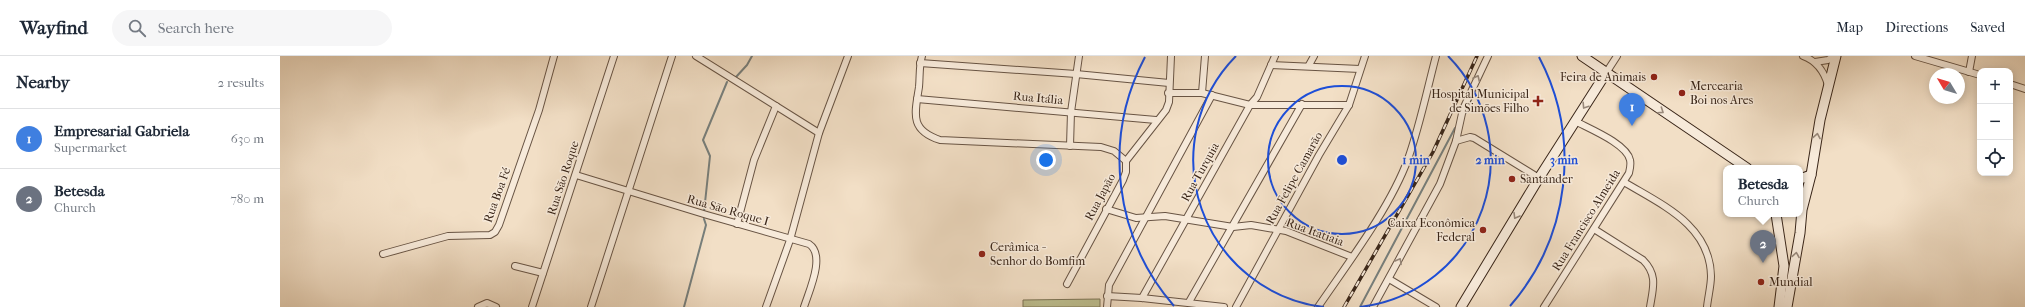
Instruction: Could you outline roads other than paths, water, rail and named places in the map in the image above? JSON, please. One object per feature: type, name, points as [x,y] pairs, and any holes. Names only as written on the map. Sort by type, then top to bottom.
[{"type":"main road","points":[[1582,56],[1742,165]]},
{"type":"main road","points":[[1803,201],[1835,56]]},
{"type":"main road","points":[[1461,307],[1606,73]]},
{"type":"main road","points":[[1728,156],[1736,165]]},
{"type":"main road","points":[[1803,178],[1810,175]]},
{"type":"main road","points":[[1775,217],[1784,266],[1779,307]]},
{"type":"main road","points":[[1787,307],[1800,233],[1801,217]]},
{"type":"street","name":"Rua Boa Fé","points":[[383,254],[448,236],[490,235],[495,232],[499,225],[539,110],[554,56]]},
{"type":"street","name":"Rua São Roque","points":[[532,307],[614,56]]},
{"type":"street","points":[[591,307],[627,191],[672,56]]},
{"type":"street","points":[[696,56],[818,133]]},
{"type":"street","points":[[766,307],[790,240],[818,133],[848,56]]},
{"type":"street","points":[[922,56],[917,99],[914,110],[916,121],[920,128],[934,138],[940,140],[1109,149],[1119,154],[1126,161]]},
{"type":"street","points":[[1070,146],[1071,112],[1080,56]]},
{"type":"street","name":"Rua Japão","points":[[1067,284],[1106,209],[1123,180],[1126,172],[1126,161],[1156,120],[1166,110],[1168,102],[1171,56]]},
{"type":"street","points":[[1202,93],[1205,56]]},
{"type":"street","name":"Rua Turquia","points":[[1142,298],[1250,105],[1257,97],[1275,56]]},
{"type":"street","points":[[1309,65],[1314,56]]},
{"type":"street","name":"Rua Felipe Camarão","points":[[1236,307],[1319,155],[1349,105],[1365,56]]},
{"type":"street","points":[[1318,307],[1352,257],[1385,204],[1408,159],[1436,56]]},
{"type":"street","points":[[1373,307],[1440,184],[1456,141],[1463,109],[1488,56]]},
{"type":"street","points":[[1606,73],[1617,56]]},
{"type":"street","points":[[1803,56],[1815,62],[1825,74],[1828,86]]},
{"type":"street","points":[[1815,62],[1828,60],[1835,56]]},
{"type":"street","points":[[1914,56],[1922,57],[1977,74]]},
{"type":"street","points":[[1969,72],[1972,56]]},
{"type":"street","points":[[920,63],[1076,74],[1169,83]]},
{"type":"street","points":[[1271,65],[1309,65],[1360,69]]},
{"type":"street","points":[[2013,85],[2025,89]]},
{"type":"street","points":[[1168,93],[1202,93],[1250,105],[1349,105]]},
{"type":"street","points":[[1107,307],[1109,285],[1212,95]]},
{"type":"street","name":"Rua Itália","points":[[917,99],[1156,120]]},
{"type":"street","points":[[1189,302],[1234,227],[1302,104]]},
{"type":"street","points":[[737,224],[754,160],[776,106]]},
{"type":"street","name":"Rua Francisco Almeida","points":[[1544,307],[1624,182],[1630,166],[1628,154],[1616,143],[1575,121]]},
{"type":"street","points":[[1456,141],[1470,137],[1474,138],[1540,178]]},
{"type":"street","name":"Rua São Roque I","points":[[576,175],[811,246],[817,256],[804,307]]},
{"type":"street","points":[[1624,182],[1686,220],[1701,239],[1710,265],[1711,278],[1707,307]]},
{"type":"street","name":"Rua Itatiaia","points":[[1106,209],[1136,218],[1165,216],[1234,227],[1251,226],[1278,230],[1298,235],[1352,257]]},
{"type":"street","points":[[1594,229],[1649,265],[1653,276],[1650,307]]},
{"type":"street","points":[[515,266],[544,273]]},
{"type":"street","points":[[1389,279],[1436,307]]},
{"type":"street","points":[[1107,296],[1189,302],[1224,307]]},
{"type":"street","points":[[478,307],[487,303],[496,307]]},
{"type":"waterway","points":[[736,77],[747,65],[752,56]]},
{"type":"waterway","points":[[704,212],[710,156],[703,140],[727,82]]},
{"type":"waterway","points":[[1466,113],[1474,92]]},
{"type":"waterway","points":[[1360,307],[1455,128]]},
{"type":"waterway","points":[[684,307],[706,225],[704,219]]},
{"type":"railway","points":[[1344,307],[1433,152],[1477,56]]},
{"type":"place","name":"Feira de Animais","points":[[1654,77]]},
{"type":"place","name":"Mercearia Boi nos Ares","points":[[1682,93]]},
{"type":"place","name":"Hospital Municipal de Simões Filho","points":[[1538,101]]},
{"type":"place","name":"Empresarial Gabriela","points":[[1632,126]]},
{"type":"place","name":"Santander","points":[[1512,179]]},
{"type":"place","name":"Caixa Econômica Federal","points":[[1483,230]]},
{"type":"place","name":"Cerâmica - Senhor do Bomfim","points":[[982,254]]},
{"type":"place","name":"Betesda","points":[[1763,263]]},
{"type":"place","name":"Mundial","points":[[1761,282]]}]
